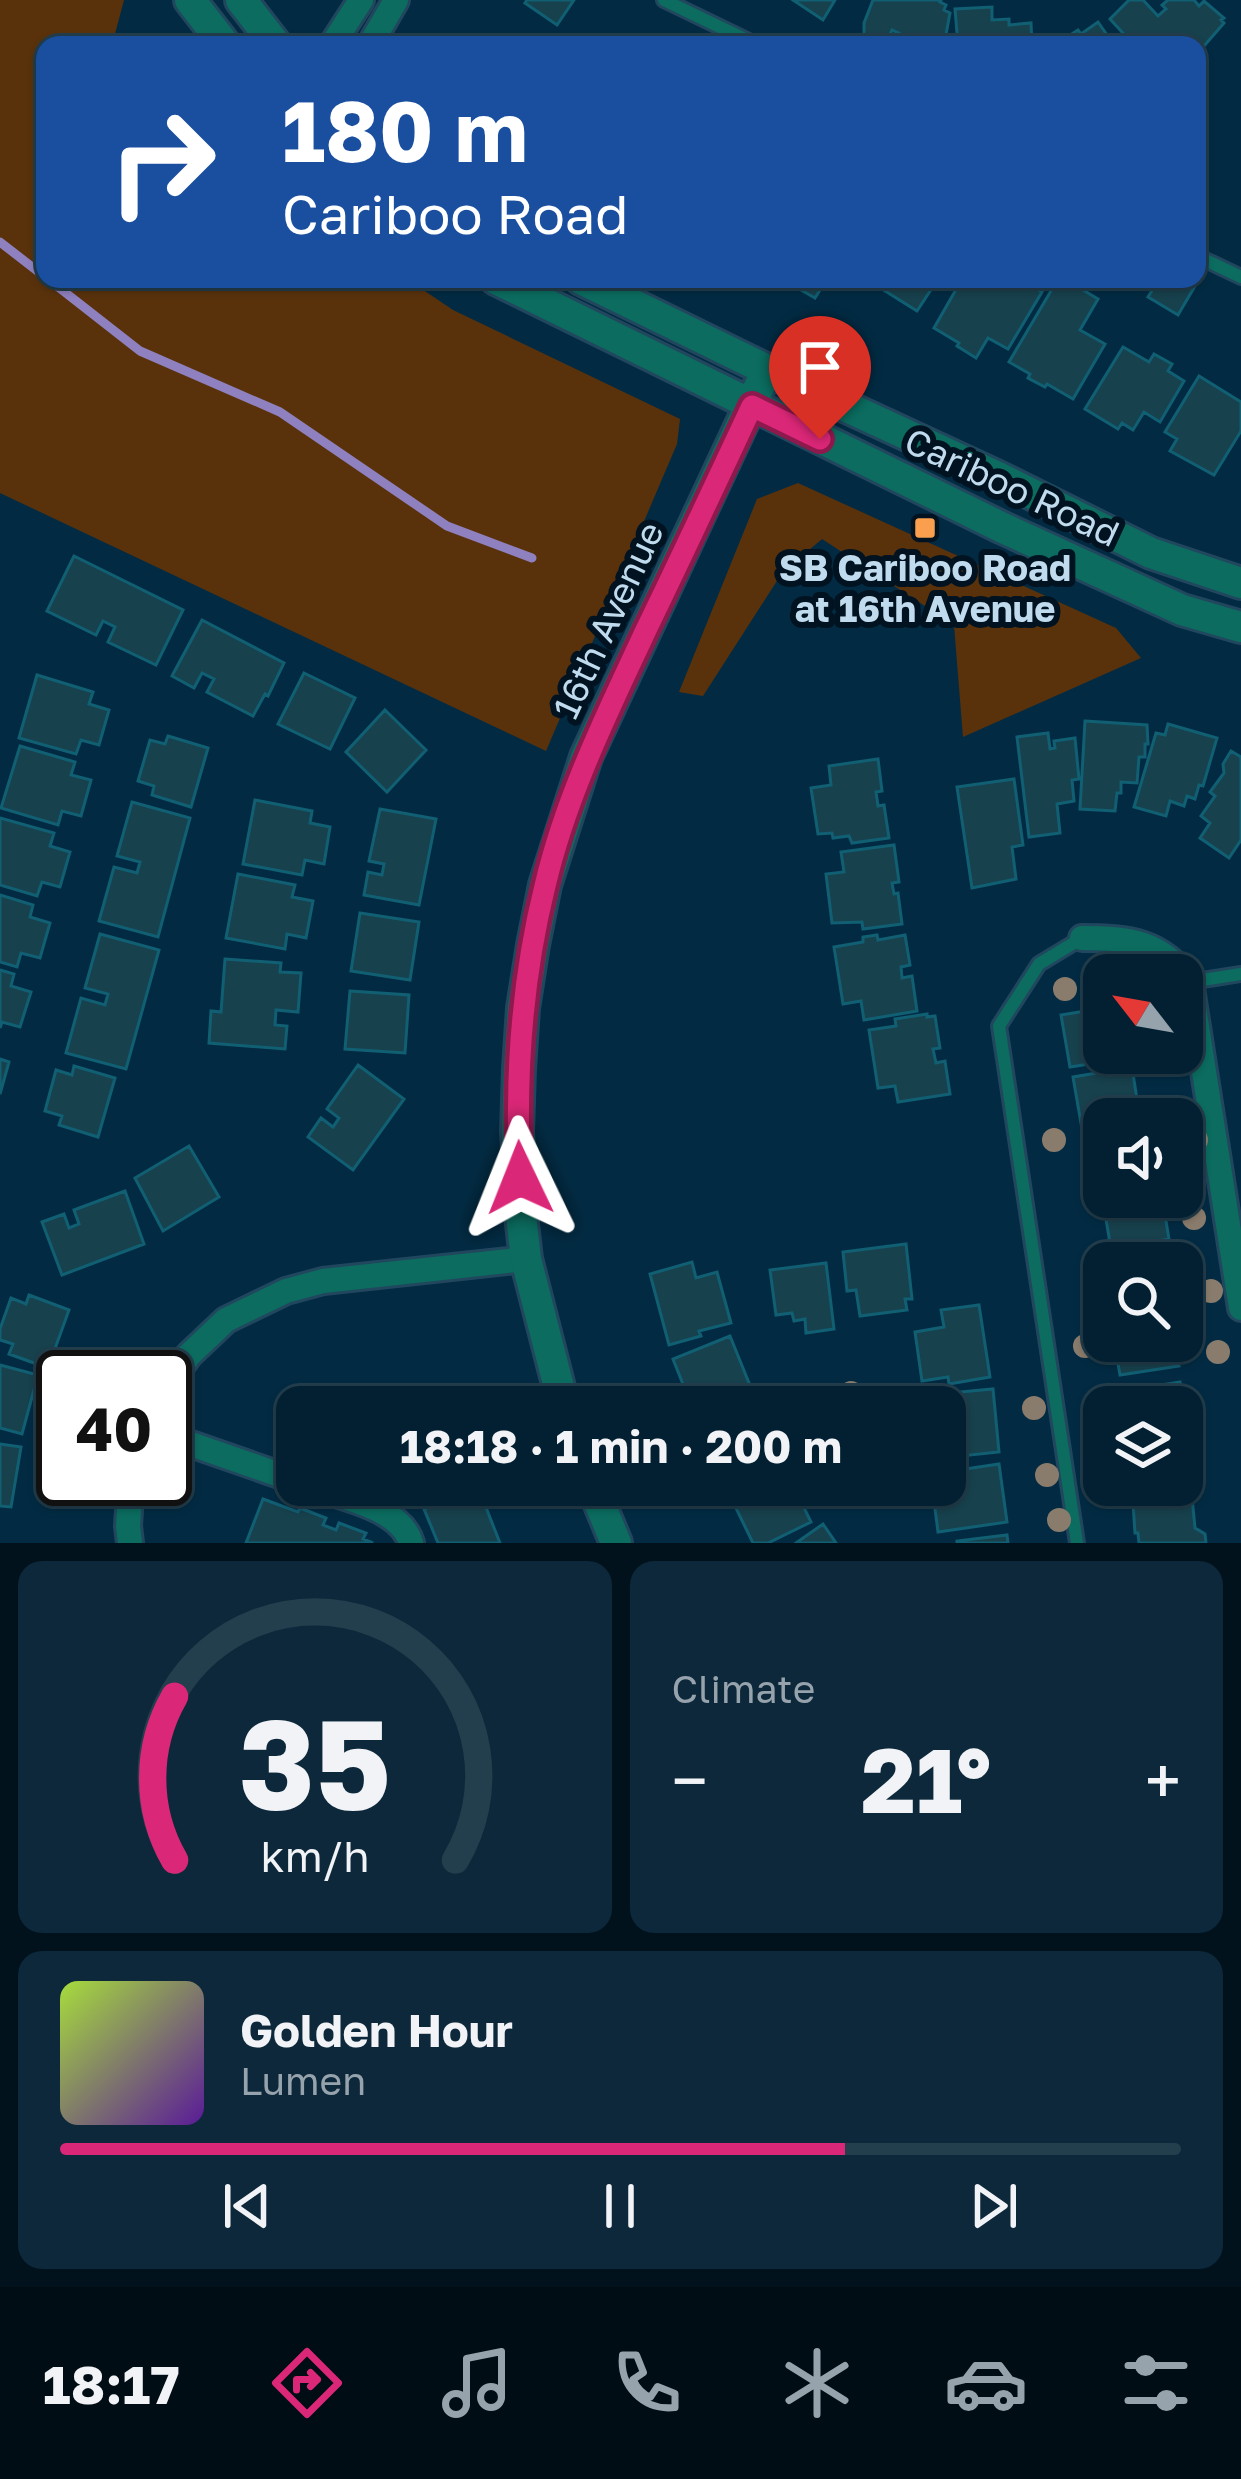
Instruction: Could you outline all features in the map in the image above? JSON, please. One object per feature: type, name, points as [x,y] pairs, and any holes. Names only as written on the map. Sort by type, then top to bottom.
[{"type":"street","points":[[190,0],[218,36]]},
{"type":"street","points":[[241,0],[269,36]]},
{"type":"street","points":[[338,36],[362,0]]},
{"type":"street","points":[[375,36],[396,0]]},
{"type":"street","name":"Cariboo Road","points":[[514,288],[1003,528],[1182,610],[1241,627]]},
{"type":"street","name":"Cariboo Road","points":[[598,288],[1151,554],[1241,583]]},
{"type":"street","name":"16th Avenue","points":[[559,1386],[526,1258],[518,1132],[523,1008],[545,885],[586,757],[767,370]]},
{"type":"street","points":[[1082,938],[1143,943],[1161,954]]},
{"type":"street","points":[[1203,1053],[1241,1308]]},
{"type":"street","points":[[192,1351],[226,1320],[286,1291],[323,1281],[526,1258]]},
{"type":"street","points":[[192,1444],[276,1474]]},
{"type":"street","points":[[129,1506],[130,1543]]},
{"type":"street","points":[[366,1506],[407,1528],[412,1543]]},
{"type":"street","points":[[601,1506],[616,1543]]},
{"type":"lane","points":[[664,0],[739,36]]},
{"type":"lane","points":[[1206,260],[1241,277]]},
{"type":"lane","points":[[1077,1543],[999,1026],[1039,964],[1082,938]]},
{"type":"lane","points":[[1203,980],[1241,974]]},
{"type":"shaded area","points":[[0,0],[124,0],[114,36],[36,36],[36,288],[420,288],[453,310],[680,419],[677,444],[546,751],[0,493]]},
{"type":"shaded area","points":[[798,483],[1116,628],[1141,658],[963,737],[954,625],[822,539],[782,573],[703,696],[679,692],[757,499]]},
{"type":"building","points":[[527,0],[574,0],[557,25]]},
{"type":"building","points":[[793,0],[835,0],[823,20]]},
{"type":"building","points":[[873,0],[941,0],[950,13],[946,36],[898,36],[892,30],[890,36],[864,36]]},
{"type":"building","points":[[1129,0],[1143,0],[1158,16],[1168,0],[1194,0],[1199,6],[1204,1],[1224,23],[1206,44],[1206,36],[1126,36],[1110,19]]},
{"type":"building","points":[[992,7],[992,20],[1009,19],[1009,25],[1031,23],[1032,36],[957,36],[955,9]]},
{"type":"building","points":[[1098,22],[1108,36],[1069,36],[1078,30],[1081,34]]},
{"type":"building","points":[[798,288],[821,288],[815,298]]},
{"type":"building","points":[[880,288],[932,288],[917,311]]},
{"type":"building","points":[[957,288],[1035,288],[1042,292],[1008,349],[988,338],[976,358],[934,328]]},
{"type":"building","points":[[1053,288],[1080,288],[1098,299],[1080,330],[1105,344],[1073,399],[1028,378],[1030,374],[1009,362]]},
{"type":"building","points":[[1154,288],[1194,288],[1178,315],[1148,297]]},
{"type":"building","points":[[1123,347],[1149,362],[1154,354],[1172,364],[1168,371],[1184,381],[1160,422],[1144,412],[1133,430],[1122,423],[1118,429],[1085,409]]},
{"type":"building","points":[[1199,376],[1241,402],[1241,431],[1214,475],[1170,451],[1177,439],[1165,432]]},
{"type":"building","points":[[74,556],[183,610],[156,665],[108,642],[115,627],[103,621],[96,635],[47,611]]},
{"type":"building","points":[[202,620],[284,663],[253,716],[207,692],[214,679],[202,673],[194,688],[172,676]]},
{"type":"building","points":[[304,673],[355,698],[330,749],[278,724]]},
{"type":"building","points":[[37,675],[93,692],[89,704],[109,710],[99,745],[81,740],[76,754],[19,738]]},
{"type":"building","points":[[385,710],[426,750],[387,792],[346,752]]},
{"type":"building","points":[[1085,721],[1147,725],[1148,744],[1145,757],[1139,757],[1137,783],[1121,782],[1115,811],[1080,809]]},
{"type":"building","points":[[1168,724],[1217,738],[1195,799],[1187,796],[1184,806],[1170,801],[1166,816],[1134,807],[1156,733],[1165,735]]},
{"type":"building","points":[[1048,733],[1050,749],[1055,748],[1054,741],[1075,738],[1079,779],[1072,780],[1074,801],[1057,804],[1060,833],[1029,837],[1017,737]]},
{"type":"building","points":[[168,736],[208,748],[191,807],[152,795],[154,786],[138,781],[150,740],[165,744]]},
{"type":"building","points":[[20,746],[75,762],[71,775],[91,780],[81,816],[62,811],[58,825],[1,808]]},
{"type":"building","points":[[1231,751],[1241,757],[1241,840],[1229,858],[1200,838],[1210,823],[1201,816],[1215,796],[1210,792],[1224,773],[1223,764]]},
{"type":"building","points":[[878,759],[882,791],[876,792],[878,806],[884,805],[889,838],[852,843],[849,836],[818,834],[811,788],[831,785],[829,766]]},
{"type":"building","points":[[1014,779],[1023,845],[1012,847],[1016,879],[972,888],[957,787]]},
{"type":"building","points":[[255,800],[312,811],[310,823],[330,827],[324,864],[305,860],[302,875],[243,864]]},
{"type":"building","points":[[132,802],[190,818],[158,937],[99,921],[114,867],[137,873],[140,862],[117,856]]},
{"type":"building","points":[[380,809],[436,819],[419,905],[364,895],[368,872],[382,875],[384,864],[369,861]]},
{"type":"building","points":[[0,818],[54,833],[50,846],[70,852],[60,887],[42,882],[37,896],[0,885]]},
{"type":"building","points":[[894,845],[899,882],[892,883],[902,924],[863,929],[862,922],[832,923],[826,874],[844,872],[841,852]]},
{"type":"building","points":[[238,874],[295,885],[292,897],[313,901],[306,938],[287,934],[285,949],[226,938]]},
{"type":"building","points":[[0,895],[33,905],[30,917],[50,923],[40,958],[21,953],[17,967],[0,962]]},
{"type":"building","points":[[360,913],[419,922],[410,980],[351,971]]},
{"type":"building","points":[[100,934],[159,950],[126,1069],[66,1053],[81,998],[105,1005],[108,994],[85,988]]},
{"type":"building","points":[[877,935],[878,940],[905,935],[910,965],[901,967],[902,978],[912,976],[917,1011],[864,1020],[861,1001],[843,1004],[834,947]]},
{"type":"building","points":[[225,959],[281,963],[280,972],[301,973],[298,1012],[276,1010],[275,1025],[287,1026],[285,1049],[209,1043],[211,1011],[221,1012]]},
{"type":"building","points":[[0,970],[14,974],[11,986],[31,992],[20,1027],[2,1022],[0,1028]]},
{"type":"building","points":[[350,991],[409,995],[405,1053],[345,1049]]},
{"type":"building","points":[[1083,1011],[1083,1065],[1070,1067],[1061,1015]]},
{"type":"building","points":[[935,1016],[940,1048],[933,1049],[936,1063],[945,1061],[950,1094],[898,1102],[895,1086],[878,1088],[869,1030],[896,1026],[895,1019]]},
{"type":"building","points":[[0,1059],[9,1062],[0,1094]]},
{"type":"building","points":[[358,1065],[404,1099],[353,1170],[308,1137],[321,1118],[333,1127],[339,1118],[327,1109]]},
{"type":"building","points":[[74,1066],[115,1078],[98,1137],[59,1125],[62,1116],[45,1111],[56,1070],[72,1075]]},
{"type":"building","points":[[1133,1074],[1137,1098],[1083,1098],[1082,1129],[1073,1077]]},
{"type":"building","points":[[189,1146],[219,1197],[163,1231],[135,1178]]},
{"type":"building","points":[[125,1191],[144,1244],[62,1275],[42,1222],[64,1214],[69,1228],[79,1224],[74,1210]]},
{"type":"building","points":[[1106,1218],[1166,1218],[1169,1239],[1110,1242]]},
{"type":"building","points":[[906,1244],[912,1299],[905,1299],[907,1310],[860,1316],[856,1290],[847,1291],[843,1252]]},
{"type":"building","points":[[692,1262],[696,1278],[717,1272],[731,1323],[669,1345],[650,1274]]},
{"type":"building","points":[[826,1263],[834,1329],[806,1333],[805,1319],[794,1321],[792,1313],[776,1315],[770,1270]]},
{"type":"building","points":[[29,1295],[69,1310],[55,1350],[36,1350],[36,1364],[9,1354],[13,1344],[0,1340],[11,1298],[26,1304]]},
{"type":"building","points":[[979,1305],[990,1377],[949,1384],[948,1377],[922,1381],[915,1332],[944,1327],[941,1310]]},
{"type":"building","points":[[730,1336],[750,1386],[684,1386],[673,1359]]},
{"type":"building","points":[[1118,1362],[1178,1362],[1179,1366],[1120,1375]]},
{"type":"building","points":[[0,1365],[36,1374],[22,1434],[0,1428]]},
{"type":"building","points":[[993,1389],[999,1452],[966,1455],[966,1391]]},
{"type":"building","points":[[0,1444],[21,1447],[11,1507],[0,1506]]},
{"type":"building","points":[[999,1464],[1007,1522],[938,1532],[935,1506],[966,1506],[966,1469]]},
{"type":"building","points":[[263,1499],[326,1518],[323,1525],[336,1530],[339,1523],[366,1533],[363,1539],[373,1543],[246,1543]]},
{"type":"building","points":[[485,1506],[500,1543],[438,1543],[424,1509]]},
{"type":"building","points":[[735,1506],[803,1506],[811,1522],[768,1543],[753,1543]]},
{"type":"building","points":[[1133,1506],[1193,1506],[1195,1528],[1205,1534],[1206,1543],[1139,1543]]},
{"type":"building","points":[[823,1524],[836,1543],[796,1543]]},
{"type":"building","points":[[1007,1535],[1008,1543],[957,1543],[957,1541]]},
{"type":"waterway","points":[[0,242],[36,270]]},
{"type":"waterway","points":[[60,288],[140,351],[280,412],[447,526],[532,558]]},
{"type":"place","name":"SB Cariboo Road at 16th Avenue","points":[[925,528]]},
{"type":"route","points":[[520,1178],[519,1069],[532,945],[545,885],[586,757],[752,406],[820,439]]}]
